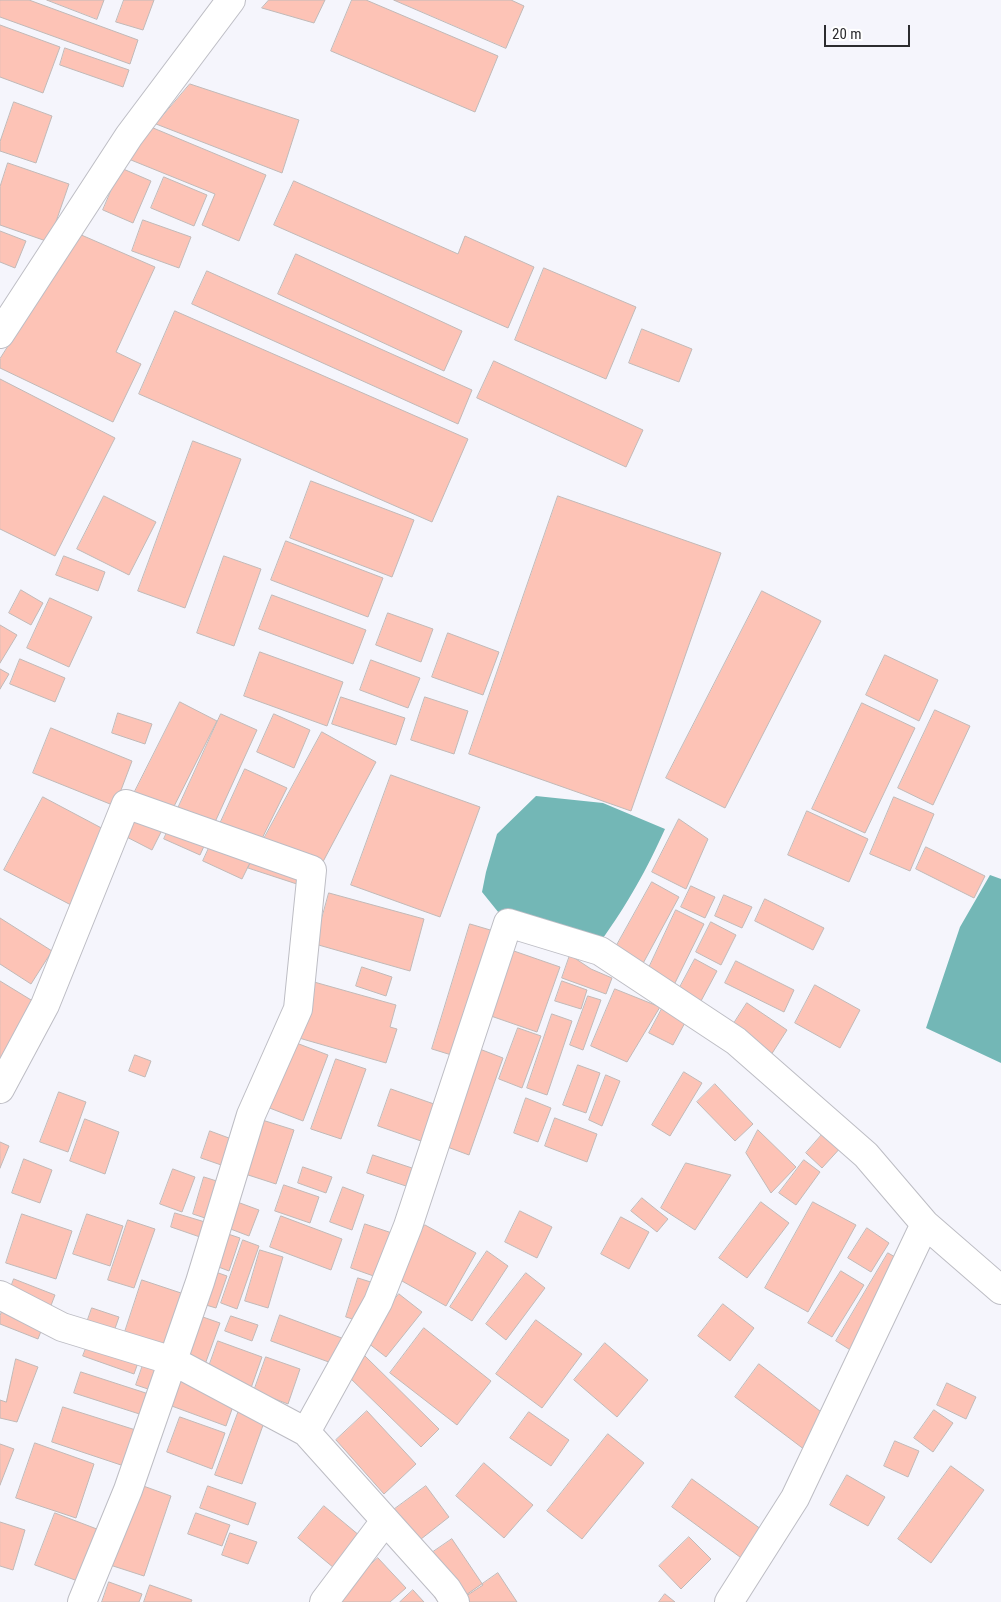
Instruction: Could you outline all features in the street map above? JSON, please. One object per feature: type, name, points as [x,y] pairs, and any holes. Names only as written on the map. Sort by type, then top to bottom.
[{"type":"street","points":[[0,334],[129,136],[232,0]]},
{"type":"street","points":[[0,1089],[45,1005],[126,804],[312,870],[298,1009],[252,1114],[200,1282],[173,1361],[128,1490],[82,1602]]},
{"type":"street","points":[[306,1432],[378,1302],[408,1226],[508,923],[600,951],[736,1041],[866,1155],[925,1224],[1001,1290]]},
{"type":"street","points":[[729,1602],[795,1498],[925,1224]]},
{"type":"street","points":[[0,1295],[62,1327],[173,1361],[306,1432],[447,1589],[455,1602]]},
{"type":"street","points":[[324,1602],[385,1521]]},
{"type":"water","points":[[536,796],[603,803],[665,829],[636,886],[601,941],[507,923],[482,892],[497,834]]},
{"type":"water","points":[[990,875],[1001,879],[1001,1063],[926,1028],[960,927]]},
{"type":"building","points":[[0,0],[29,0],[138,40],[130,64],[0,17]]},
{"type":"building","points":[[47,0],[104,0],[97,19]]},
{"type":"building","points":[[124,0],[154,0],[143,30],[116,22]]},
{"type":"building","points":[[269,0],[325,0],[314,23],[262,8]]},
{"type":"building","points":[[352,0],[366,0],[498,56],[475,112],[331,51]]},
{"type":"building","points":[[394,0],[511,0],[524,6],[506,48]]},
{"type":"building","points":[[0,25],[60,47],[43,93],[0,77]]},
{"type":"building","points":[[65,48],[129,70],[123,87],[60,65]]},
{"type":"building","points":[[190,84],[299,120],[282,173],[156,124]]},
{"type":"building","points":[[14,102],[52,116],[36,163],[0,151],[0,142]]},
{"type":"building","points":[[146,125],[266,175],[239,241],[202,225],[215,194],[131,160]]},
{"type":"building","points":[[8,163],[69,184],[49,242],[0,225],[0,187]]},
{"type":"building","points":[[121,168],[151,181],[133,223],[103,210]]},
{"type":"building","points":[[164,177],[207,195],[194,226],[151,208]]},
{"type":"building","points":[[294,181],[458,254],[465,236],[534,267],[508,328],[274,225]]},
{"type":"building","points":[[143,220],[191,237],[179,268],[132,251]]},
{"type":"building","points":[[0,231],[26,241],[15,268],[0,262]]},
{"type":"building","points":[[79,234],[155,267],[116,352],[141,364],[113,422],[0,368],[0,359]]},
{"type":"building","points":[[296,254],[462,331],[444,371],[278,294]]},
{"type":"building","points":[[544,268],[636,307],[606,379],[515,340]]},
{"type":"building","points":[[207,271],[472,390],[458,424],[192,304]]},
{"type":"building","points":[[175,311],[468,439],[432,522],[139,394]]},
{"type":"building","points":[[642,329],[692,349],[679,382],[629,363]]},
{"type":"building","points":[[494,361],[643,430],[626,467],[477,398]]},
{"type":"building","points":[[0,379],[115,438],[55,556],[0,529]]},
{"type":"building","points":[[193,441],[241,459],[185,608],[138,591]]},
{"type":"building","points":[[311,481],[414,520],[392,577],[290,538]]},
{"type":"building","points":[[104,496],[156,522],[129,575],[77,549]]},
{"type":"building","points":[[558,496],[721,553],[631,811],[469,754]]},
{"type":"building","points":[[286,541],[383,578],[368,617],[271,580]]},
{"type":"building","points":[[64,556],[105,572],[98,591],[56,575]]},
{"type":"building","points":[[224,556],[261,569],[234,646],[197,633]]},
{"type":"building","points":[[21,590],[43,603],[31,625],[9,613]]},
{"type":"building","points":[[762,591],[821,621],[725,808],[666,778]]},
{"type":"building","points":[[272,595],[366,630],[353,664],[259,629]]},
{"type":"building","points":[[50,598],[92,617],[69,667],[27,648]]},
{"type":"building","points":[[388,613],[433,629],[421,662],[376,645]]},
{"type":"building","points":[[0,625],[17,635],[0,663]]},
{"type":"building","points":[[448,633],[499,652],[483,695],[432,677]]},
{"type":"building","points":[[260,652],[343,682],[327,726],[244,696]]},
{"type":"building","points":[[885,655],[938,680],[919,721],[866,695]]},
{"type":"building","points":[[20,659],[65,678],[55,702],[10,684]]},
{"type":"building","points":[[371,660],[420,678],[408,708],[360,690]]},
{"type":"building","points":[[0,669],[9,674],[0,689]]},
{"type":"building","points":[[341,697],[405,718],[396,745],[332,724]]},
{"type":"building","points":[[425,697],[468,711],[454,754],[411,740]]},
{"type":"building","points":[[180,702],[217,721],[152,850],[115,831]]},
{"type":"building","points":[[862,703],[915,728],[865,833],[812,809]]},
{"type":"building","points":[[935,710],[970,726],[933,805],[898,788]]},
{"type":"building","points":[[118,713],[152,724],[145,744],[112,733]]},
{"type":"building","points":[[221,714],[257,730],[200,855],[164,839]]},
{"type":"building","points":[[274,714],[310,730],[294,768],[257,752]]},
{"type":"building","points":[[51,728],[132,761],[115,806],[33,773]]},
{"type":"building","points":[[322,732],[376,762],[309,888],[248,868]]},
{"type":"building","points":[[245,769],[287,788],[242,879],[203,861]]},
{"type":"building","points":[[391,775],[480,807],[440,917],[351,885]]},
{"type":"building","points":[[43,797],[109,832],[71,905],[4,870]]},
{"type":"building","points":[[894,797],[934,814],[910,871],[870,854]]},
{"type":"building","points":[[807,811],[868,839],[849,882],[788,855]]},
{"type":"building","points":[[679,819],[708,839],[686,889],[652,872]]},
{"type":"building","points":[[926,847],[985,876],[974,898],[916,869]]},
{"type":"building","points":[[652,882],[679,897],[640,969],[612,954]]},
{"type":"building","points":[[691,886],[715,897],[705,918],[681,907]]},
{"type":"building","points":[[329,893],[424,919],[410,971],[315,944]]},
{"type":"building","points":[[724,895],[752,907],[742,928],[715,916]]},
{"type":"building","points":[[765,899],[824,928],[813,950],[755,921]]},
{"type":"building","points":[[676,910],[704,924],[674,985],[647,972]]},
{"type":"building","points":[[0,918],[52,951],[31,984],[0,964]]},
{"type":"building","points":[[711,922],[736,935],[721,965],[696,952]]},
{"type":"building","points":[[470,924],[497,932],[458,1057],[432,1049]]},
{"type":"building","points":[[511,950],[560,967],[537,1032],[488,1015]]},
{"type":"building","points":[[570,955],[591,969],[612,978],[606,994],[562,978]]},
{"type":"building","points":[[695,959],[717,971],[701,1001],[679,989]]},
{"type":"building","points":[[736,961],[794,990],[784,1012],[725,983]]},
{"type":"building","points":[[362,967],[392,977],[386,996],[356,986]]},
{"type":"building","points":[[307,980],[396,1005],[390,1027],[397,1029],[386,1063],[299,1038]]},
{"type":"building","points":[[0,981],[36,1003],[0,1064]]},
{"type":"building","points":[[562,981],[587,990],[581,1009],[555,1001]]},
{"type":"building","points":[[815,985],[860,1010],[840,1048],[795,1023]]},
{"type":"building","points":[[615,989],[660,1007],[627,1062],[591,1046]]},
{"type":"building","points":[[588,996],[601,1000],[583,1050],[570,1045]]},
{"type":"building","points":[[747,1003],[787,1030],[771,1055],[731,1028]]},
{"type":"building","points":[[664,1005],[688,1017],[673,1045],[649,1033]]},
{"type":"building","points":[[552,1014],[572,1021],[547,1095],[527,1088]]},
{"type":"building","points":[[518,1028],[541,1036],[522,1088],[499,1079]]},
{"type":"building","points":[[291,1041],[328,1055],[303,1121],[267,1107]]},
{"type":"building","points":[[477,1048],[503,1058],[469,1155],[442,1145]]},
{"type":"building","points":[[135,1055],[151,1061],[145,1077],[129,1071]]},
{"type":"building","points":[[336,1059],[366,1069],[341,1139],[311,1129]]},
{"type":"building","points":[[578,1065],[600,1073],[586,1113],[563,1105]]},
{"type":"building","points":[[684,1072],[702,1083],[670,1136],[652,1125]]},
{"type":"building","points":[[606,1075],[620,1081],[602,1126],[589,1120]]},
{"type":"building","points":[[715,1084],[753,1124],[735,1141],[697,1102]]},
{"type":"building","points":[[391,1089],[434,1104],[421,1141],[378,1126]]},
{"type":"building","points":[[59,1092],[86,1102],[68,1152],[40,1142]]},
{"type":"building","points":[[526,1098],[551,1108],[538,1142],[514,1133]]},
{"type":"building","points":[[555,1118],[597,1134],[587,1162],[545,1146]]},
{"type":"building","points":[[85,1119],[119,1132],[105,1174],[70,1161]]},
{"type":"building","points":[[259,1119],[294,1130],[276,1184],[242,1173]]},
{"type":"building","points":[[758,1130],[796,1167],[771,1193],[746,1153]]},
{"type":"building","points":[[826,1130],[843,1145],[822,1168],[806,1153]]},
{"type":"building","points":[[210,1131],[237,1141],[227,1167],[201,1158]]},
{"type":"building","points":[[0,1142],[9,1146],[0,1168]]},
{"type":"building","points":[[373,1155],[412,1168],[406,1186],[367,1173]]},
{"type":"building","points":[[24,1159],[52,1170],[40,1203],[12,1193]]},
{"type":"building","points":[[804,1160],[820,1172],[796,1205],[779,1193]]},
{"type":"building","points":[[686,1163],[731,1175],[695,1230],[661,1208]]},
{"type":"building","points":[[303,1167],[332,1177],[326,1193],[298,1183]]},
{"type":"building","points":[[173,1169],[195,1177],[182,1212],[160,1204]]},
{"type":"building","points":[[204,1177],[226,1184],[214,1221],[193,1214]]},
{"type":"building","points":[[284,1185],[319,1197],[310,1223],[275,1211]]},
{"type":"building","points":[[343,1187],[364,1195],[352,1230],[330,1222]]},
{"type":"building","points":[[642,1198],[668,1219],[657,1232],[631,1211]]},
{"type":"building","points":[[229,1199],[259,1210],[249,1236],[220,1225]]},
{"type":"building","points":[[761,1202],[789,1223],[747,1278],[719,1258]]},
{"type":"building","points":[[813,1202],[856,1225],[808,1312],[765,1288]]},
{"type":"building","points":[[520,1211],[552,1227],[537,1258],[505,1242]]},
{"type":"building","points":[[175,1213],[205,1222],[200,1237],[171,1227]]},
{"type":"building","points":[[22,1214],[72,1231],[56,1279],[6,1263]]},
{"type":"building","points":[[87,1214],[123,1226],[110,1266],[73,1254]]},
{"type":"building","points":[[281,1216],[342,1239],[331,1270],[270,1247]]},
{"type":"building","points":[[621,1217],[649,1232],[629,1269],[601,1254]]},
{"type":"building","points":[[128,1220],[155,1229],[134,1288],[108,1280]]},
{"type":"building","points":[[365,1224],[398,1235],[382,1279],[351,1268]]},
{"type":"building","points":[[425,1225],[476,1253],[446,1306],[395,1277]]},
{"type":"building","points":[[867,1228],[889,1243],[871,1272],[848,1258]]},
{"type":"building","points":[[219,1231],[240,1238],[229,1271],[208,1263]]},
{"type":"building","points":[[243,1240],[259,1246],[237,1309],[221,1303]]},
{"type":"building","points":[[260,1250],[283,1257],[268,1308],[245,1301]]},
{"type":"building","points":[[487,1251],[508,1266],[472,1321],[450,1307]]},
{"type":"building","points":[[888,1253],[904,1262],[852,1351],[836,1341]]},
{"type":"building","points":[[207,1269],[227,1276],[216,1308],[196,1302]]},
{"type":"building","points":[[841,1271],[864,1285],[832,1337],[808,1323]]},
{"type":"building","points":[[526,1273],[545,1288],[506,1340],[486,1324]]},
{"type":"building","points":[[358,1278],[377,1284],[365,1323],[346,1317]]},
{"type":"building","points":[[14,1279],[55,1295],[38,1339],[0,1324],[0,1316]]},
{"type":"building","points":[[142,1280],[187,1295],[167,1356],[122,1341]]},
{"type":"building","points":[[399,1294],[422,1312],[386,1357],[363,1339]]},
{"type":"building","points":[[723,1304],[754,1328],[730,1361],[698,1336]]},
{"type":"building","points":[[92,1308],[119,1317],[112,1337],[85,1328]]},
{"type":"building","points":[[280,1315],[347,1340],[337,1365],[271,1341]]},
{"type":"building","points":[[200,1316],[220,1323],[203,1370],[183,1363]]},
{"type":"building","points":[[231,1316],[258,1325],[252,1341],[225,1331]]},
{"type":"building","points":[[536,1320],[582,1354],[542,1408],[496,1374]]},
{"type":"building","points":[[424,1328],[491,1381],[457,1425],[390,1373]]},
{"type":"building","points":[[90,1338],[140,1357],[134,1374],[83,1356]]},
{"type":"building","points":[[218,1341],[262,1357],[251,1388],[207,1372]]},
{"type":"building","points":[[605,1343],[648,1380],[617,1417],[574,1380]]},
{"type":"building","points":[[365,1356],[439,1429],[421,1447],[347,1375]]},
{"type":"building","points":[[266,1357],[300,1369],[288,1404],[254,1391]]},
{"type":"building","points":[[16,1359],[38,1367],[17,1422],[0,1418],[0,1400],[6,1402]]},
{"type":"building","points":[[144,1362],[165,1369],[157,1392],[136,1385]]},
{"type":"building","points":[[759,1364],[829,1418],[805,1450],[735,1397]]},
{"type":"building","points":[[81,1372],[158,1397],[152,1418],[74,1393]]},
{"type":"building","points":[[179,1377],[236,1398],[226,1426],[169,1405]]},
{"type":"building","points":[[947,1383],[976,1397],[966,1419],[937,1405]]},
{"type":"building","points":[[241,1405],[267,1414],[242,1484],[215,1475]]},
{"type":"building","points":[[63,1407],[142,1432],[130,1468],[52,1442]]},
{"type":"building","points":[[934,1410],[953,1423],[933,1452],[914,1438]]},
{"type":"building","points":[[367,1411],[416,1464],[384,1494],[336,1440]]},
{"type":"building","points":[[529,1412],[569,1440],[551,1466],[510,1438]]},
{"type":"building","points":[[180,1417],[225,1433],[212,1469],[167,1452]]},
{"type":"building","points":[[608,1434],[644,1463],[582,1539],[547,1511]]},
{"type":"building","points":[[895,1441],[919,1451],[908,1477],[884,1466]]},
{"type":"building","points":[[35,1443],[94,1464],[76,1518],[16,1498]]},
{"type":"building","points":[[0,1444],[14,1449],[0,1485]]},
{"type":"building","points":[[484,1463],[533,1505],[504,1538],[456,1496]]},
{"type":"building","points":[[951,1466],[984,1490],[931,1563],[898,1539]]},
{"type":"building","points":[[847,1475],[885,1497],[868,1526],[830,1505]]},
{"type":"building","points":[[692,1479],[765,1532],[744,1560],[672,1507]]},
{"type":"building","points":[[135,1483],[171,1496],[144,1576],[107,1564]]},
{"type":"building","points":[[208,1486],[256,1503],[248,1525],[200,1508]]},
{"type":"building","points":[[426,1486],[449,1517],[416,1543],[392,1511]]},
{"type":"building","points":[[324,1506],[360,1536],[334,1568],[298,1538]]},
{"type":"building","points":[[55,1513],[102,1531],[83,1583],[35,1565]]},
{"type":"building","points":[[196,1513],[230,1525],[222,1546],[188,1534]]},
{"type":"building","points":[[0,1522],[25,1530],[13,1570],[0,1566]]},
{"type":"building","points":[[230,1533],[257,1542],[248,1564],[222,1555]]},
{"type":"building","points":[[689,1537],[711,1559],[681,1589],[659,1566]]},
{"type":"building","points":[[452,1539],[483,1585],[457,1602],[438,1602],[414,1565]]},
{"type":"building","points":[[378,1558],[406,1588],[390,1602],[330,1602]]},
{"type":"building","points":[[498,1573],[517,1602],[458,1601]]},
{"type":"building","points":[[109,1582],[142,1594],[139,1602],[102,1602]]},
{"type":"building","points":[[150,1585],[192,1600],[191,1602],[144,1602]]},
{"type":"building","points":[[413,1590],[424,1602],[400,1602]]},
{"type":"building","points":[[665,1594],[675,1602],[659,1602]]}]
